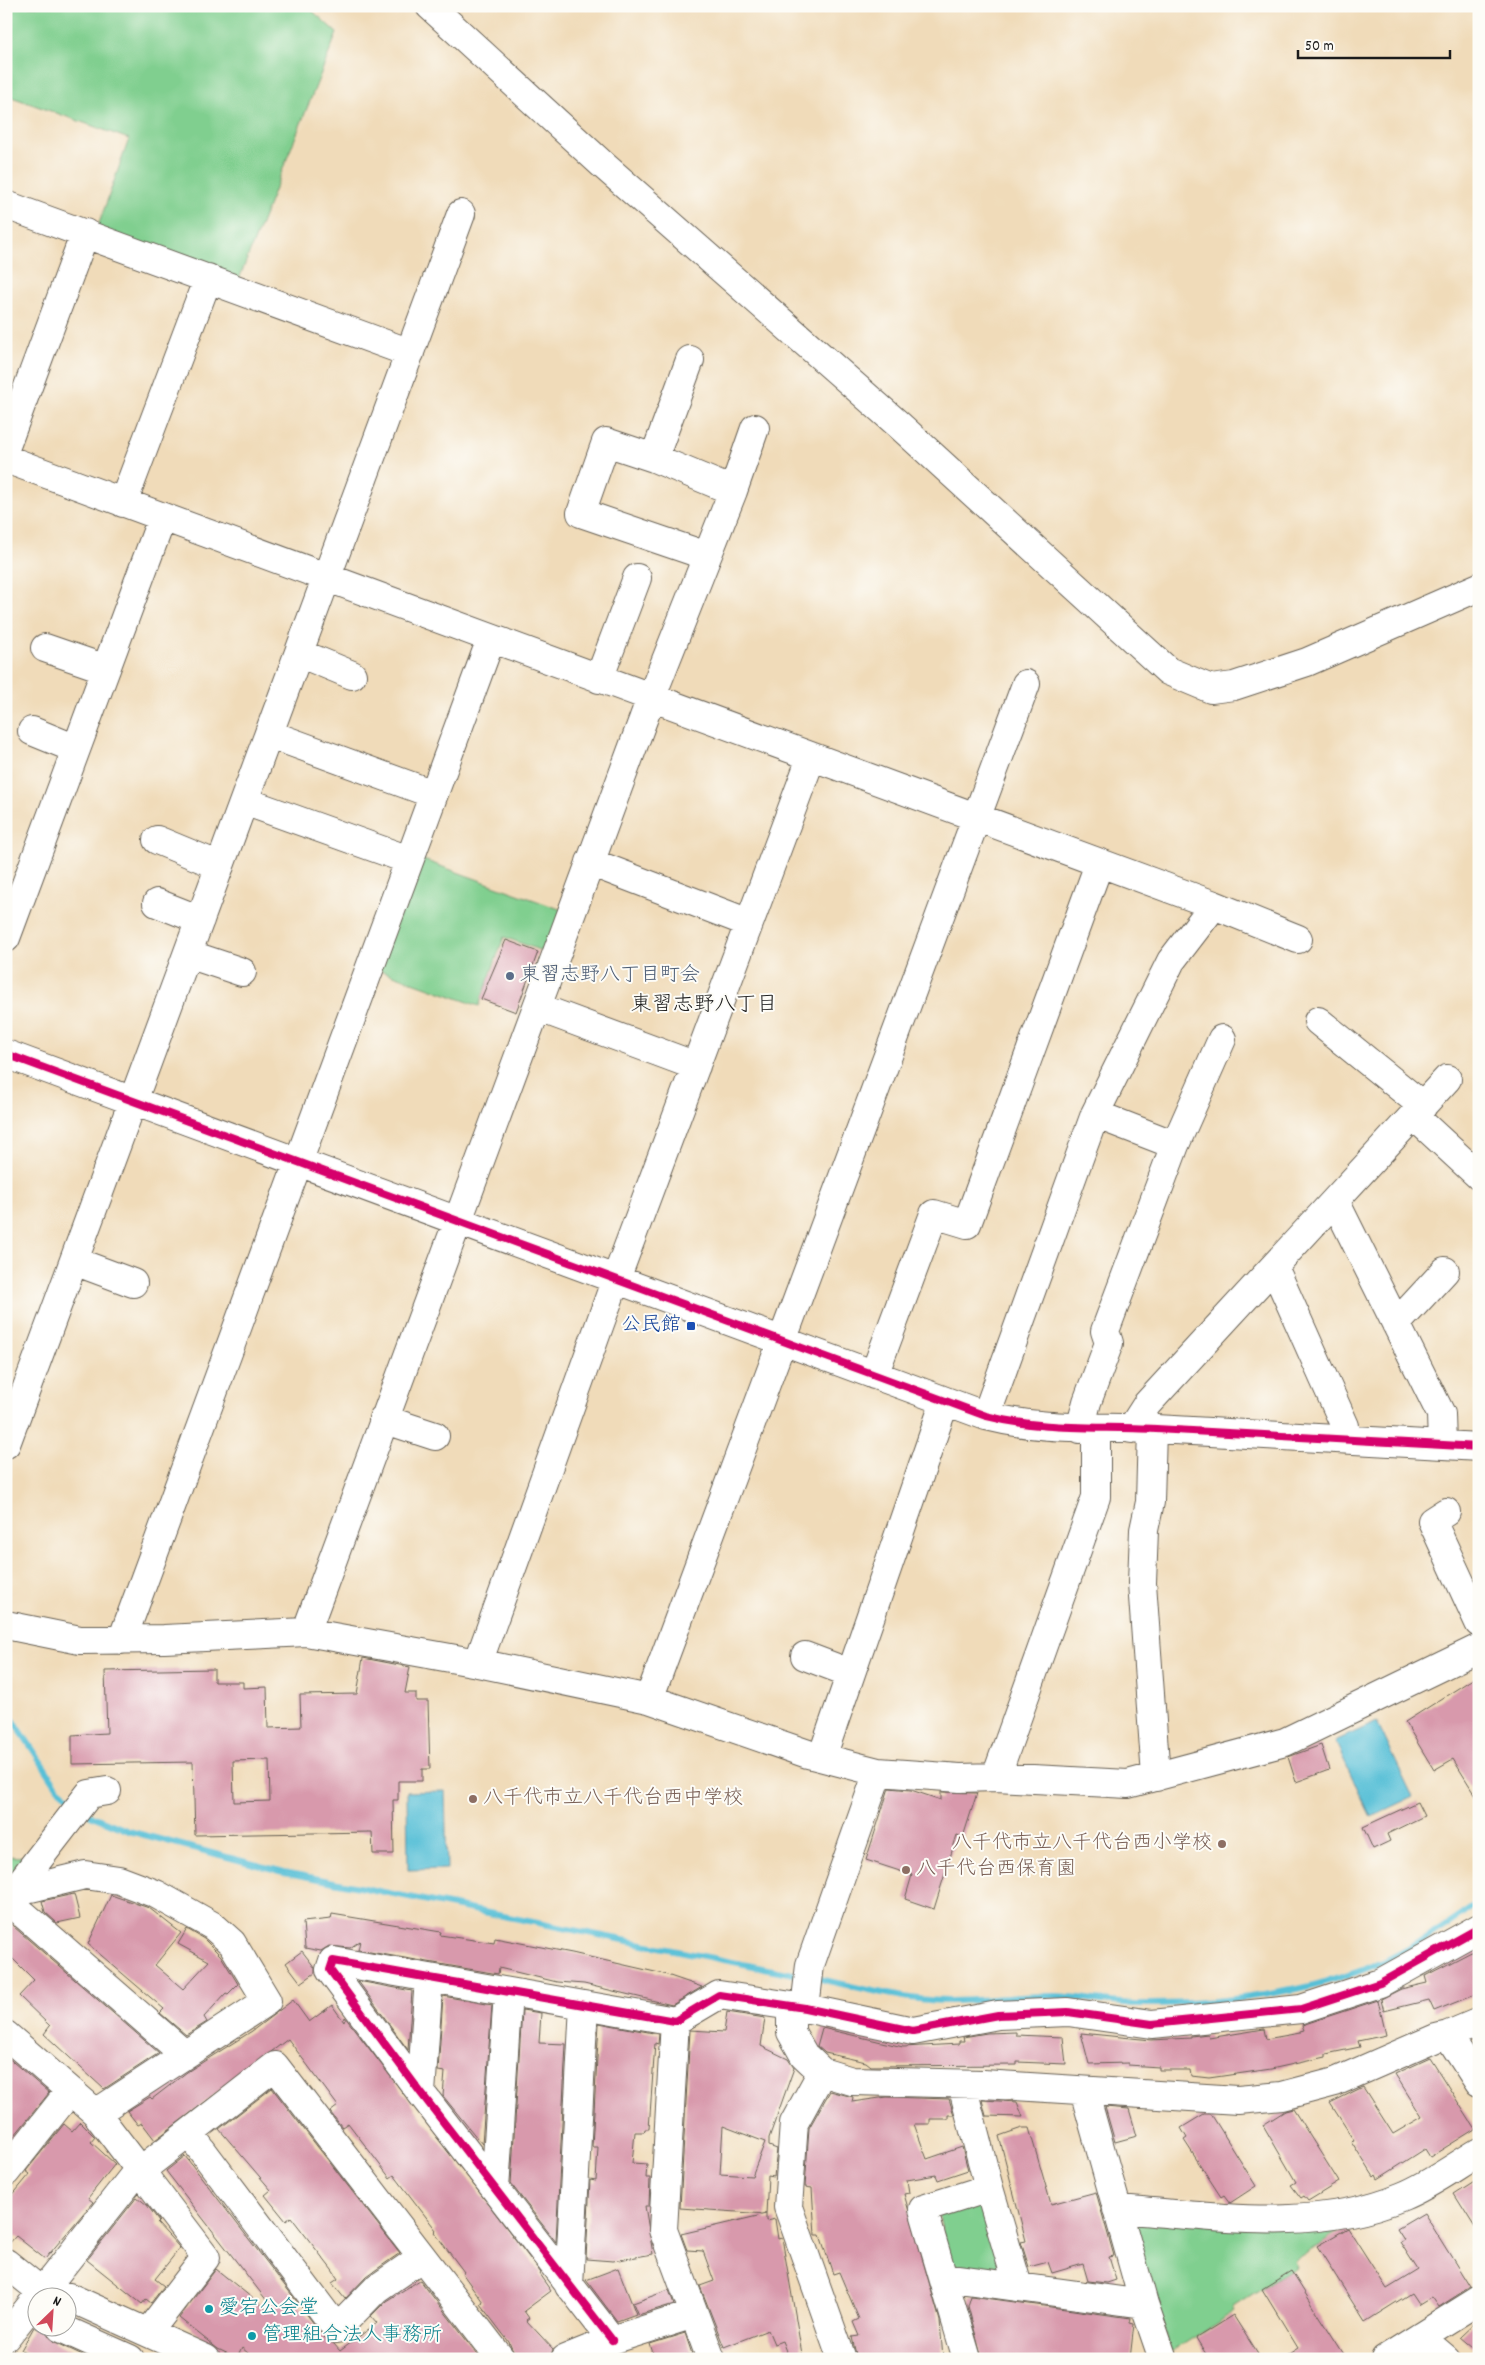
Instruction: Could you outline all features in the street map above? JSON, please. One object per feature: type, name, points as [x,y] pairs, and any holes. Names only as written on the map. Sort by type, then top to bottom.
[{"type":"street","points":[[430,6],[610,170],[899,425],[1168,671],[1211,690],[1234,686],[1308,662],[1479,587]]},
{"type":"street","points":[[6,204],[410,353]]},
{"type":"street","points":[[6,1444],[461,214]]},
{"type":"street","points":[[6,446],[85,233]]},
{"type":"street","points":[[123,503],[208,278]]},
{"type":"street","points":[[654,458],[690,360]]},
{"type":"street","points":[[306,1632],[383,1419],[651,698],[733,491],[755,428]]},
{"type":"street","points":[[707,556],[581,513],[606,442],[654,458],[733,491]]},
{"type":"street","points":[[6,459],[975,819],[1214,905],[1298,939]]},
{"type":"street","points":[[6,938],[162,518]]},
{"type":"street","points":[[599,679],[637,578]]},
{"type":"street","points":[[122,1640],[491,639]]},
{"type":"street","points":[[45,648],[106,669]]},
{"type":"street","points":[[299,653],[352,675]]},
{"type":"street","points":[[649,1699],[1026,684]]},
{"type":"street","points":[[32,731],[76,749]]},
{"type":"street","points":[[269,734],[433,794]]},
{"type":"street","points":[[478,1663],[616,1279],[811,758]]},
{"type":"street","points":[[244,801],[409,860]]},
{"type":"street","points":[[157,840],[220,866]]},
{"type":"street","points":[[590,862],[749,923]]},
{"type":"street","points":[[874,1375],[934,1214],[967,1224],[1099,864]]},
{"type":"street","points":[[157,904],[200,920]]},
{"type":"street","points":[[986,1416],[1096,1114],[1171,961],[1214,905]]},
{"type":"street","points":[[188,954],[242,972]]},
{"type":"street","points":[[537,1007],[696,1066]]},
{"type":"street","points":[[1318,1020],[1418,1111],[1479,1176]]},
{"type":"street","points":[[996,1777],[1096,1497],[1088,1429],[1087,1402],[1109,1343],[1105,1331],[1175,1145],[1222,1038]]},
{"type":"street","points":[[6,1054],[986,1416],[1017,1424],[1088,1429],[1142,1429],[1479,1447]]},
{"type":"street","points":[[1156,1777],[1142,1584],[1144,1530],[1150,1502],[1142,1429],[1147,1404],[1447,1079]]},
{"type":"street","points":[[1096,1114],[1175,1145]]},
{"type":"street","points":[[1335,1201],[1441,1414],[1442,1445]]},
{"type":"street","points":[[74,1261],[133,1283]]},
{"type":"street","points":[[1274,1267],[1346,1426],[1343,1439]]},
{"type":"street","points":[[1396,1324],[1445,1271]]},
{"type":"street","points":[[822,1757],[945,1401]]},
{"type":"street","points":[[383,1419],[435,1436]]},
{"type":"street","points":[[1446,1512],[1432,1521],[1479,1623]]},
{"type":"street","points":[[6,1625],[80,1640],[306,1632],[478,1663],[649,1699],[822,1757],[878,1772],[960,1778],[996,1777],[1128,1784],[1285,1742],[1479,1648]]},
{"type":"street","points":[[805,1656],[850,1673]]},
{"type":"street","points":[[878,1772],[791,2032],[804,2055],[822,2072],[852,2081],[983,2084],[1238,2100],[1282,2096],[1336,2082],[1436,2038],[1448,2036],[1479,2022]]},
{"type":"street","points":[[10,1891],[89,1802]]},
{"type":"street","points":[[10,1891],[85,1875],[119,1880],[156,1894],[213,1926],[232,1943],[267,2000],[96,2113]]},
{"type":"street","points":[[10,1891],[184,2054]]},
{"type":"street","points":[[612,2340],[421,2093],[330,1970],[334,1961],[675,2021],[719,1995],[803,1992],[913,2031],[998,2015],[1068,2012],[1152,2024],[1301,2010],[1380,1983],[1479,1928]]},
{"type":"street","points":[[421,2093],[430,1978]]},
{"type":"street","points":[[495,2188],[508,1992]]},
{"type":"street","points":[[570,2286],[584,2005]]},
{"type":"street","points":[[675,2021],[663,2230],[711,2358],[716,2359]]},
{"type":"street","points":[[6,2035],[96,2113],[206,2257],[148,2332]]},
{"type":"street","points":[[1448,2036],[1479,2083]]},
{"type":"street","points":[[49,2288],[139,2170],[275,2066],[501,2359]]},
{"type":"street","points":[[822,2072],[794,2123],[788,2207],[842,2359]]},
{"type":"street","points":[[962,2085],[989,2188],[1018,2286]]},
{"type":"street","points":[[6,2172],[70,2091]]},
{"type":"street","points":[[1084,2091],[1144,2304],[1163,2359]]},
{"type":"street","points":[[189,2133],[337,2329],[376,2289],[422,2257]]},
{"type":"street","points":[[1117,2209],[1257,2219],[1315,2219],[1340,2215],[1404,2196],[1479,2152]]},
{"type":"street","points":[[967,2359],[923,2208],[989,2188]]},
{"type":"street","points":[[6,2263],[28,2296]]},
{"type":"street","points":[[944,2277],[1144,2304]]},
{"type":"street","points":[[78,2302],[206,2359]]},
{"type":"street","points":[[1385,2359],[1478,2302]]},
{"type":"street","points":[[6,2337],[28,2314]]},
{"type":"street","points":[[565,2359],[612,2340],[694,2314]]},
{"type":"street","points":[[78,2336],[130,2359]]},
{"type":"street","points":[[1420,2337],[1446,2359]]},
{"type":"green space","points":[[6,6],[307,6],[337,33],[239,279],[97,229],[129,139],[6,95]]},
{"type":"green space","points":[[418,858],[565,911],[550,954],[504,937],[479,1006],[377,969]]},
{"type":"green space","points":[[6,1856],[23,1857],[6,1880]]},
{"type":"green space","points":[[988,2204],[1009,2273],[952,2273],[937,2208]]},
{"type":"green space","points":[[1344,2221],[1347,2226],[1293,2261],[1296,2267],[1234,2307],[1236,2311],[1171,2352],[1130,2224]]},
{"type":"water","points":[[1377,1722],[1413,1797],[1371,1817],[1335,1741]]},
{"type":"water","points":[[445,1791],[447,1869],[408,1870],[407,1792]]},
{"type":"building","name":"東習志野八丁目町会","points":[[506,940],[538,952],[516,1012],[481,999]]},
{"type":"building","points":[[363,1658],[410,1667],[405,1693],[416,1693],[416,1701],[428,1701],[430,1769],[422,1769],[422,1781],[398,1781],[398,1800],[393,1800],[394,1854],[373,1854],[372,1832],[195,1835],[193,1762],[72,1764],[72,1735],[107,1733],[105,1671],[214,1669],[214,1682],[243,1682],[243,1688],[267,1687],[268,1728],[301,1727],[300,1695],[357,1694]],"holes":[[[269,1760],[270,1801],[234,1802],[233,1761]]]},
{"type":"building","points":[[1479,1675],[1479,1801],[1453,1759],[1434,1770],[1405,1722]]},
{"type":"building","points":[[1321,1745],[1329,1770],[1296,1782],[1288,1757]]},
{"type":"building","points":[[889,1788],[911,1790],[941,1800],[941,1792],[977,1793],[963,1837],[957,1835],[934,1909],[905,1899],[912,1875],[866,1860]]},
{"type":"building","points":[[1417,1802],[1424,1816],[1387,1834],[1390,1841],[1373,1849],[1363,1827]]},
{"type":"building","points":[[74,1894],[80,1918],[57,1923],[45,1912],[42,1901]]},
{"type":"building","points":[[111,1895],[149,1908],[181,1933],[155,1965],[183,1989],[209,1961],[178,1944],[187,1929],[204,1939],[221,1956],[238,1984],[228,1994],[226,1993],[204,2017],[207,2022],[186,2035],[160,2013],[164,2009],[88,1944]]},
{"type":"building","points":[[332,1914],[441,1932],[440,1935],[494,1943],[495,1938],[572,1953],[664,1974],[702,1987],[672,2005],[584,1984],[557,1982],[499,1968],[498,1974],[358,1950],[360,1941],[350,1948],[329,1946],[321,1951],[305,1948],[303,1922],[331,1919]]},
{"type":"building","points":[[6,1920],[159,2053],[104,2089],[44,2034],[50,2026],[19,1996],[34,1980],[6,1952]]},
{"type":"building","points":[[1479,1948],[1479,1993],[1434,2011],[1429,2000],[1384,2011],[1381,1999],[1401,1989],[1427,1983],[1425,1976]]},
{"type":"building","points":[[302,1951],[315,1968],[315,1973],[301,1983],[286,1963]]},
{"type":"building","points":[[358,1981],[412,1991],[408,2050]]},
{"type":"building","points":[[443,1996],[492,2005],[482,2144],[443,2096],[445,2072],[438,2071]]},
{"type":"building","points":[[293,2000],[309,2022],[332,2005],[344,2022],[345,2017],[541,2273],[539,2274],[551,2291],[524,2311],[529,2318],[526,2320],[553,2349],[550,2359],[516,2359],[509,2342],[480,2304],[483,2302],[462,2273],[464,2272],[434,2232],[436,2230],[394,2175],[390,2178],[348,2123],[342,2127],[330,2112],[338,2106],[288,2039],[155,2140],[142,2123],[138,2125],[127,2111],[150,2097],[152,2099],[187,2072],[252,2031]]},
{"type":"building","points":[[1378,2000],[1386,2035],[1358,2041],[1360,2047],[1326,2054],[1326,2057],[1271,2069],[1209,2078],[1191,2076],[1190,2070],[1159,2070],[1159,2067],[1128,2065],[1128,2063],[1089,2064],[1081,2033],[1151,2040],[1191,2038],[1191,2036],[1208,2034],[1209,2038],[1264,2029],[1266,2039],[1300,2033],[1300,2031],[1304,2030],[1302,2025]]},
{"type":"building","points":[[522,2010],[541,2013],[539,2043],[566,2044],[556,2242],[511,2184]]},
{"type":"building","points":[[727,2012],[765,2018],[761,2046],[788,2059],[794,2068],[769,2138],[769,2146],[777,2149],[774,2177],[768,2176],[766,2214],[680,2208],[690,2030],[724,2032]],"holes":[[[723,2126],[765,2142],[752,2176],[720,2174]]]},
{"type":"building","points":[[599,2023],[659,2034],[658,2044],[655,2043],[649,2129],[645,2129],[644,2132],[635,2132],[632,2163],[647,2164],[646,2178],[650,2178],[649,2206],[645,2206],[653,2254],[613,2261],[586,2259],[590,2180],[596,2181],[598,2147],[592,2147]]},
{"type":"building","points":[[822,2028],[903,2047],[959,2044],[959,2041],[964,2041],[963,2037],[987,2033],[1016,2032],[1016,2035],[1063,2037],[1066,2064],[1017,2062],[1017,2065],[871,2066],[866,2062],[825,2053],[817,2046]]},
{"type":"building","points":[[6,2056],[49,2093],[6,2146]]},
{"type":"building","points":[[1430,2058],[1475,2129],[1430,2157],[1425,2149],[1378,2179],[1376,2175],[1374,2177],[1351,2141],[1354,2140],[1330,2103],[1363,2087],[1393,2134],[1422,2117],[1395,2074]]},
{"type":"building","points":[[272,2088],[400,2253],[367,2276],[345,2299],[332,2283],[338,2279],[332,2270],[291,2217],[286,2221],[265,2195],[271,2190],[219,2129]]},
{"type":"building","points":[[830,2091],[853,2097],[852,2102],[887,2097],[949,2099],[954,2115],[948,2115],[948,2119],[930,2119],[930,2124],[914,2124],[927,2159],[962,2147],[968,2170],[938,2180],[936,2175],[907,2180],[909,2193],[904,2194],[940,2321],[943,2359],[857,2359],[852,2337],[859,2336],[853,2322],[859,2319],[839,2272],[833,2274],[820,2235],[815,2235],[812,2188],[805,2187],[809,2128]]},
{"type":"building","points":[[982,2100],[1017,2102],[1023,2117],[986,2116]]},
{"type":"building","points":[[1105,2107],[1129,2109],[1137,2136],[1115,2142]]},
{"type":"building","points":[[1293,2109],[1339,2182],[1308,2201],[1304,2196],[1301,2198],[1291,2185],[1296,2182],[1263,2125],[1285,2111]]},
{"type":"building","points":[[1204,2114],[1211,2114],[1256,2186],[1230,2203],[1224,2195],[1221,2197],[1184,2140],[1187,2138],[1181,2128]]},
{"type":"building","points":[[80,2122],[95,2137],[91,2142],[115,2164],[88,2198],[93,2202],[45,2259],[16,2236],[6,2247],[6,2203],[30,2174],[26,2171],[64,2124],[72,2131]]},
{"type":"building","points":[[1022,2128],[1029,2128],[1051,2204],[1096,2192],[1114,2256],[1109,2257],[1116,2280],[1107,2283],[1088,2281],[1083,2264],[1052,2273],[1048,2262],[1029,2267],[1021,2242],[1026,2241],[999,2136]]},
{"type":"building","points":[[185,2156],[325,2338],[340,2351],[377,2323],[371,2316],[386,2301],[420,2280],[481,2359],[255,2359],[242,2348],[237,2358],[218,2349],[179,2318],[216,2269],[267,2310],[271,2306],[166,2171]]},
{"type":"building","points":[[1479,2178],[1479,2234],[1454,2194]]},
{"type":"building","points":[[137,2197],[147,2205],[159,2221],[157,2223],[180,2248],[155,2279],[164,2286],[151,2303],[146,2299],[142,2304],[87,2260]]},
{"type":"building","points":[[1424,2213],[1470,2287],[1439,2307],[1432,2297],[1419,2305],[1411,2293],[1365,2322],[1317,2246],[1348,2228],[1387,2289],[1418,2270],[1400,2242],[1404,2240],[1397,2229]]},
{"type":"building","points":[[766,2214],[766,2221],[775,2219],[778,2239],[782,2238],[802,2354],[789,2359],[782,2341],[774,2344],[768,2330],[724,2347],[700,2286],[714,2281],[703,2251],[687,2250],[681,2234]]},
{"type":"building","points":[[618,2268],[636,2314],[617,2321],[586,2280]]},
{"type":"building","points":[[1291,2271],[1347,2359],[1281,2359],[1298,2348],[1262,2289]]},
{"type":"building","points":[[669,2290],[674,2304],[638,2315],[633,2303]]},
{"type":"building","points":[[971,2296],[1131,2318],[1130,2323],[1134,2324],[1130,2359],[982,2359],[968,2306]]},
{"type":"building","points":[[1233,2315],[1261,2359],[1209,2359],[1196,2338]]},
{"type":"building","points":[[1479,2319],[1479,2353],[1460,2337]]},
{"type":"building","points":[[685,2333],[692,2354],[680,2359],[655,2359],[650,2344]]},
{"type":"building","points":[[28,2338],[51,2338],[55,2342],[91,2359],[42,2359],[21,2350]]},
{"type":"waterway","points":[[6,1714],[14,1721],[58,1788],[74,1801]]},
{"type":"waterway","points":[[84,1809],[92,1816],[129,1831],[284,1872],[803,1976]]},
{"type":"waterway","points":[[815,1978],[893,1995],[936,2001],[1055,1996],[1119,2003],[1170,2004],[1232,1999],[1295,1989],[1355,1973],[1382,1962],[1432,1935],[1479,1903]]},
{"type":"cycle path","points":[[6,1054],[986,1416],[1008,1421],[1050,1426],[1156,1429],[1479,1447]]},
{"type":"cycle path","points":[[612,2340],[421,2093],[330,1970],[333,1961],[675,2021],[719,1995],[805,2008],[913,2031],[998,2015],[1068,2012],[1152,2024],[1301,2009],[1380,1983],[1479,1928]]},
{"type":"place","name":"東習志野八丁目町会","points":[[510,976]]},
{"type":"place","name":"公民館","points":[[691,1326]]},
{"type":"place","name":"八千代市立八千代台西中学校","points":[[473,1799]]},
{"type":"place","name":"八千代市立八千代台西小学校","points":[[1222,1844]]},
{"type":"place","name":"八千代台西保育園","points":[[906,1870]]},
{"type":"place","name":"愛宕公会堂","points":[[209,2309]]},
{"type":"place","name":"管理組合法人事務所","points":[[252,2336]]},
{"type":"district","name":"東習志野八丁目","points":[[704,1006]]}]
